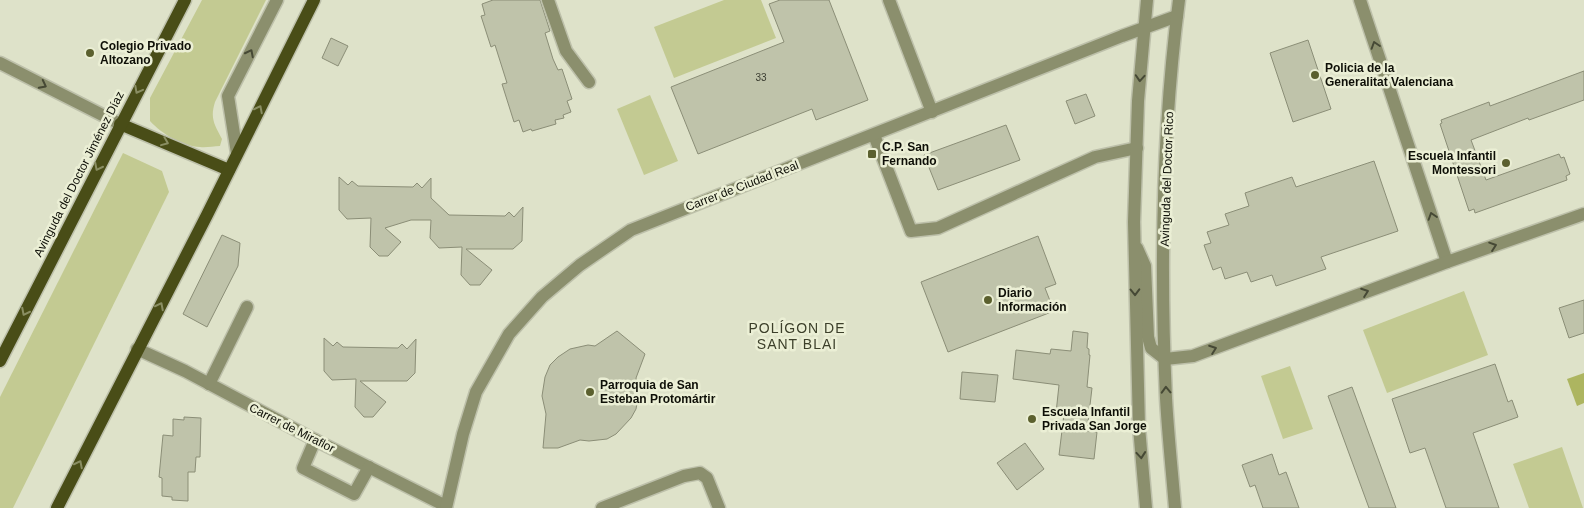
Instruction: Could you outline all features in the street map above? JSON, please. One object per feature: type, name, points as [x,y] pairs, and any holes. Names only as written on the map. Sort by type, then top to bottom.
[{"type":"main road","name":"Avinguda del Doctor Jiménez Díaz","points":[[0,361],[185,0]]},
{"type":"main road","points":[[57,508],[314,0]]},
{"type":"main road","points":[[120,124],[229,170]]},
{"type":"street","points":[[237,153],[228,96],[277,0]]},
{"type":"street","points":[[548,0],[566,51],[589,82]]},
{"type":"street","points":[[889,0],[932,112]]},
{"type":"street","points":[[1146,508],[1139,427],[1134,241],[1137,148],[1147,0]]},
{"type":"street","name":"Avinguda del Doctor Rico","points":[[1175,508],[1166,400],[1164,267],[1166,143],[1179,0]]},
{"type":"street","points":[[1360,0],[1447,262]]},
{"type":"street","name":"Carrer de Ciudad Real","points":[[446,507],[463,434],[476,392],[509,334],[542,297],[580,266],[630,230],[1177,16]]},
{"type":"street","points":[[0,63],[120,124]]},
{"type":"street","points":[[874,134],[911,231],[938,228],[1095,157],[1137,148]]},
{"type":"street","points":[[1134,241],[1145,266],[1148,337],[1151,348],[1165,359],[1193,356],[1447,262],[1584,214]]},
{"type":"street","points":[[209,384],[246,308]]},
{"type":"street","name":"Carrer de Miraflor","points":[[138,349],[446,507]]},
{"type":"street","points":[[315,440],[302,468],[354,494],[370,467]]},
{"type":"street","points":[[602,508],[684,476],[700,473],[708,478],[719,508]]},
{"type":"shaded area","points":[[202,0],[266,0],[215,102],[213,117],[222,139],[220,146],[193,146],[179,142],[166,135],[150,121],[150,98]]},
{"type":"shaded area","points":[[724,0],[761,0],[776,38],[674,78],[654,27]]},
{"type":"shaded area","points":[[650,95],[678,161],[644,175],[617,109]]},
{"type":"shaded area","points":[[123,153],[162,171],[169,192],[13,508],[0,508],[0,397]]},
{"type":"shaded area","points":[[1464,291],[1488,355],[1387,393],[1363,330]]},
{"type":"shaded area","points":[[1290,366],[1313,429],[1283,439],[1261,376]]},
{"type":"shaded area","points":[[1584,373],[1584,403],[1577,406],[1567,379]]},
{"type":"shaded area","points":[[1562,447],[1583,508],[1529,508],[1513,464]]},
{"type":"building","points":[[493,0],[540,0],[550,31],[545,33],[553,59],[558,70],[562,69],[572,99],[567,101],[571,112],[563,115],[564,118],[555,120],[556,124],[523,132],[519,120],[514,122],[502,84],[507,83],[495,45],[491,47],[481,16],[485,15],[482,4]]},
{"type":"building","points":[[780,0],[829,0],[868,100],[816,120],[812,109],[698,154],[671,87],[784,42],[769,4]]},
{"type":"building","points":[[331,38],[348,46],[338,66],[322,58]]},
{"type":"building","points":[[1308,40],[1331,109],[1293,122],[1270,53]]},
{"type":"building","points":[[1584,71],[1584,100],[1529,120],[1528,118],[1471,140],[1486,180],[1559,154],[1561,158],[1564,157],[1570,174],[1566,176],[1567,180],[1475,213],[1474,209],[1469,211],[1440,124],[1442,123],[1441,120],[1489,102],[1490,106]]},
{"type":"building","points":[[1086,94],[1095,116],[1075,124],[1066,101]]},
{"type":"building","points":[[1006,125],[1020,160],[938,190],[924,155]]},
{"type":"building","points":[[1374,161],[1398,231],[1321,257],[1326,269],[1276,286],[1272,275],[1251,282],[1247,272],[1225,279],[1221,267],[1213,270],[1204,245],[1211,243],[1207,232],[1229,225],[1225,214],[1249,206],[1245,193],[1292,177],[1296,187]]},
{"type":"building","points":[[339,177],[348,185],[352,181],[358,186],[413,187],[417,183],[422,188],[431,178],[431,198],[449,215],[505,216],[509,212],[514,217],[523,207],[522,241],[513,249],[466,249],[492,270],[480,285],[470,285],[461,275],[462,247],[439,248],[430,238],[431,220],[411,220],[385,228],[401,242],[388,256],[379,256],[370,247],[371,218],[347,219],[339,210]]},
{"type":"building","points":[[222,235],[240,243],[238,266],[207,327],[183,314]]},
{"type":"building","name":"Diario Información","points":[[1038,236],[1056,284],[1045,288],[1054,311],[948,352],[921,282]]},
{"type":"building","points":[[1584,300],[1584,333],[1569,338],[1559,308]]},
{"type":"building","name":"Parroquia de San Esteban Protomártir","points":[[617,331],[645,354],[636,378],[638,398],[636,409],[631,418],[616,434],[607,439],[580,440],[558,448],[543,448],[546,414],[542,396],[545,377],[550,365],[570,349],[588,345],[595,346]]},
{"type":"building","points":[[1073,331],[1088,333],[1087,348],[1090,355],[1087,387],[1092,388],[1087,431],[1097,432],[1094,459],[1059,455],[1064,414],[1056,413],[1059,385],[1013,379],[1016,350],[1050,354],[1051,349],[1071,351]]},
{"type":"building","points":[[324,338],[333,346],[337,342],[343,347],[398,348],[402,344],[407,349],[416,339],[415,373],[407,381],[360,381],[386,402],[373,417],[364,417],[355,407],[356,379],[332,380],[324,371]]},
{"type":"building","points":[[1495,364],[1508,402],[1512,400],[1518,417],[1473,433],[1499,508],[1446,508],[1425,448],[1410,453],[1392,399]]},
{"type":"building","points":[[962,372],[998,375],[995,402],[960,399]]},
{"type":"building","points":[[1352,387],[1396,508],[1369,508],[1328,396]]},
{"type":"building","points":[[184,417],[201,418],[200,457],[196,457],[195,472],[188,472],[188,501],[172,500],[172,497],[162,496],[162,478],[159,477],[163,435],[173,436],[173,419],[184,420]]},
{"type":"building","points":[[1025,443],[1044,469],[1017,490],[997,463]]},
{"type":"building","points":[[1272,454],[1279,475],[1286,472],[1299,508],[1263,508],[1255,485],[1250,487],[1242,465]]},
{"type":"place","name":"Colegio Privado Altozano","points":[[90,53]]},
{"type":"place","name":"Policia de la Generalitat Valenciana","points":[[1315,75]]},
{"type":"place","name":"C.P. San Fernando","points":[[872,154]]},
{"type":"place","name":"Escuela Infantil Montessori","points":[[1506,163]]},
{"type":"place","name":"Diario Información","points":[[988,300]]},
{"type":"place","name":"Parroquia de San Esteban Protomártir","points":[[590,392]]},
{"type":"place","name":"Escuela Infantil Privada San Jorge","points":[[1032,419]]},
{"type":"district","name":"POLÍGON DE SANT BLAI","points":[[797,336]]}]
